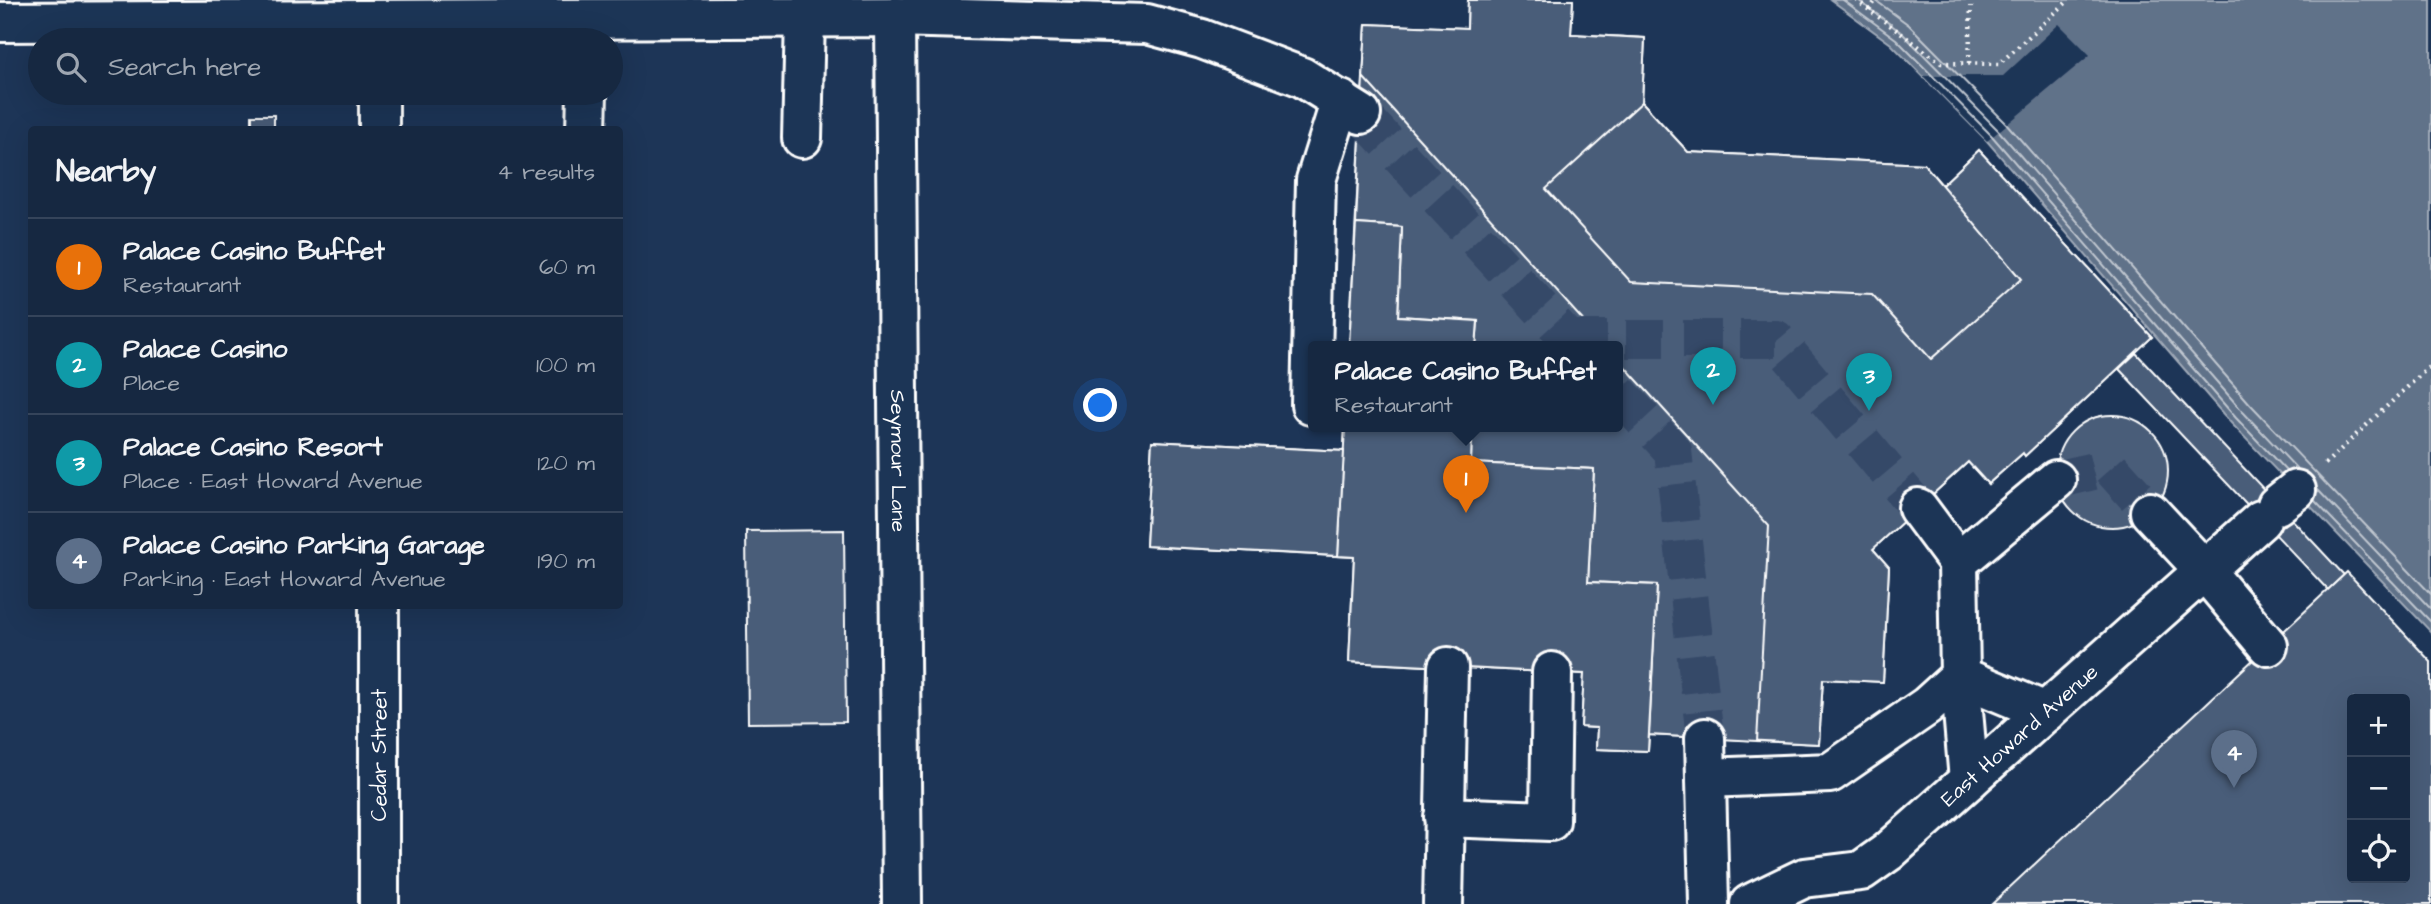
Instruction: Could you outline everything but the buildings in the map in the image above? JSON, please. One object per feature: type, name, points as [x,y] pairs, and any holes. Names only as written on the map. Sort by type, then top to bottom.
[{"type":"street","points":[[623,28],[805,18],[895,18],[1104,11],[1202,39],[1302,77],[1351,107],[1316,180],[1312,341]]},
{"type":"street","points":[[802,138],[805,18]]},
{"type":"street","name":"Seymour Lane","points":[[895,18],[902,904]]},
{"type":"street","points":[[0,22],[379,20],[546,28]]},
{"type":"street","points":[[379,105],[379,126]]},
{"type":"street","points":[[586,126],[587,105]]},
{"type":"street","points":[[1958,562],[2056,480]]},
{"type":"street","name":"East Howard Avenue","points":[[1750,904],[1804,878],[1861,871],[1888,852],[2278,505]]},
{"type":"street","points":[[1918,508],[1958,562],[1961,676],[1969,779]]},
{"type":"street","points":[[2150,512],[2205,571],[2268,646]]},
{"type":"street","name":"Cedar Street","points":[[379,609],[379,904]]},
{"type":"street","points":[[1443,904],[1448,667]]},
{"type":"street","points":[[1444,817],[1550,821],[1552,672]]},
{"type":"street","points":[[1961,676],[2046,712]]},
{"type":"street","points":[[1706,778],[1830,773],[1927,706],[1961,676]]},
{"type":"street","points":[[1705,738],[1709,904]]},
{"type":"path","points":[[1856,0],[1941,63],[1999,64],[2069,0]]},
{"type":"path","points":[[1869,10],[1876,0]]},
{"type":"path","points":[[1969,63],[1971,6]]},
{"type":"path","points":[[2278,505],[2431,365]]},
{"type":"water","points":[[1831,0],[2431,0],[2431,632],[2231,423],[1987,141],[1891,44]]},
{"type":"pier","points":[[2059,24],[2090,55],[1987,141],[1923,76],[2003,76]]},
{"type":"tunnel","points":[[1361,114],[1570,341]]},
{"type":"tunnel","points":[[1569,339],[1776,339],[1918,508]]},
{"type":"tunnel","points":[[1623,397],[1673,451],[1705,738]]},
{"type":"tunnel","points":[[2056,480],[2110,467],[2150,512]]},
{"type":"place","name":"Palace Casino","points":[[1713,405]]},
{"type":"place","name":"Palace Casino Resort","points":[[1869,411]]},
{"type":"place","name":"Palace Casino Buffet","points":[[1466,513]]},
{"type":"place","name":"Palace Casino Parking Garage","points":[[2234,788]]}]
